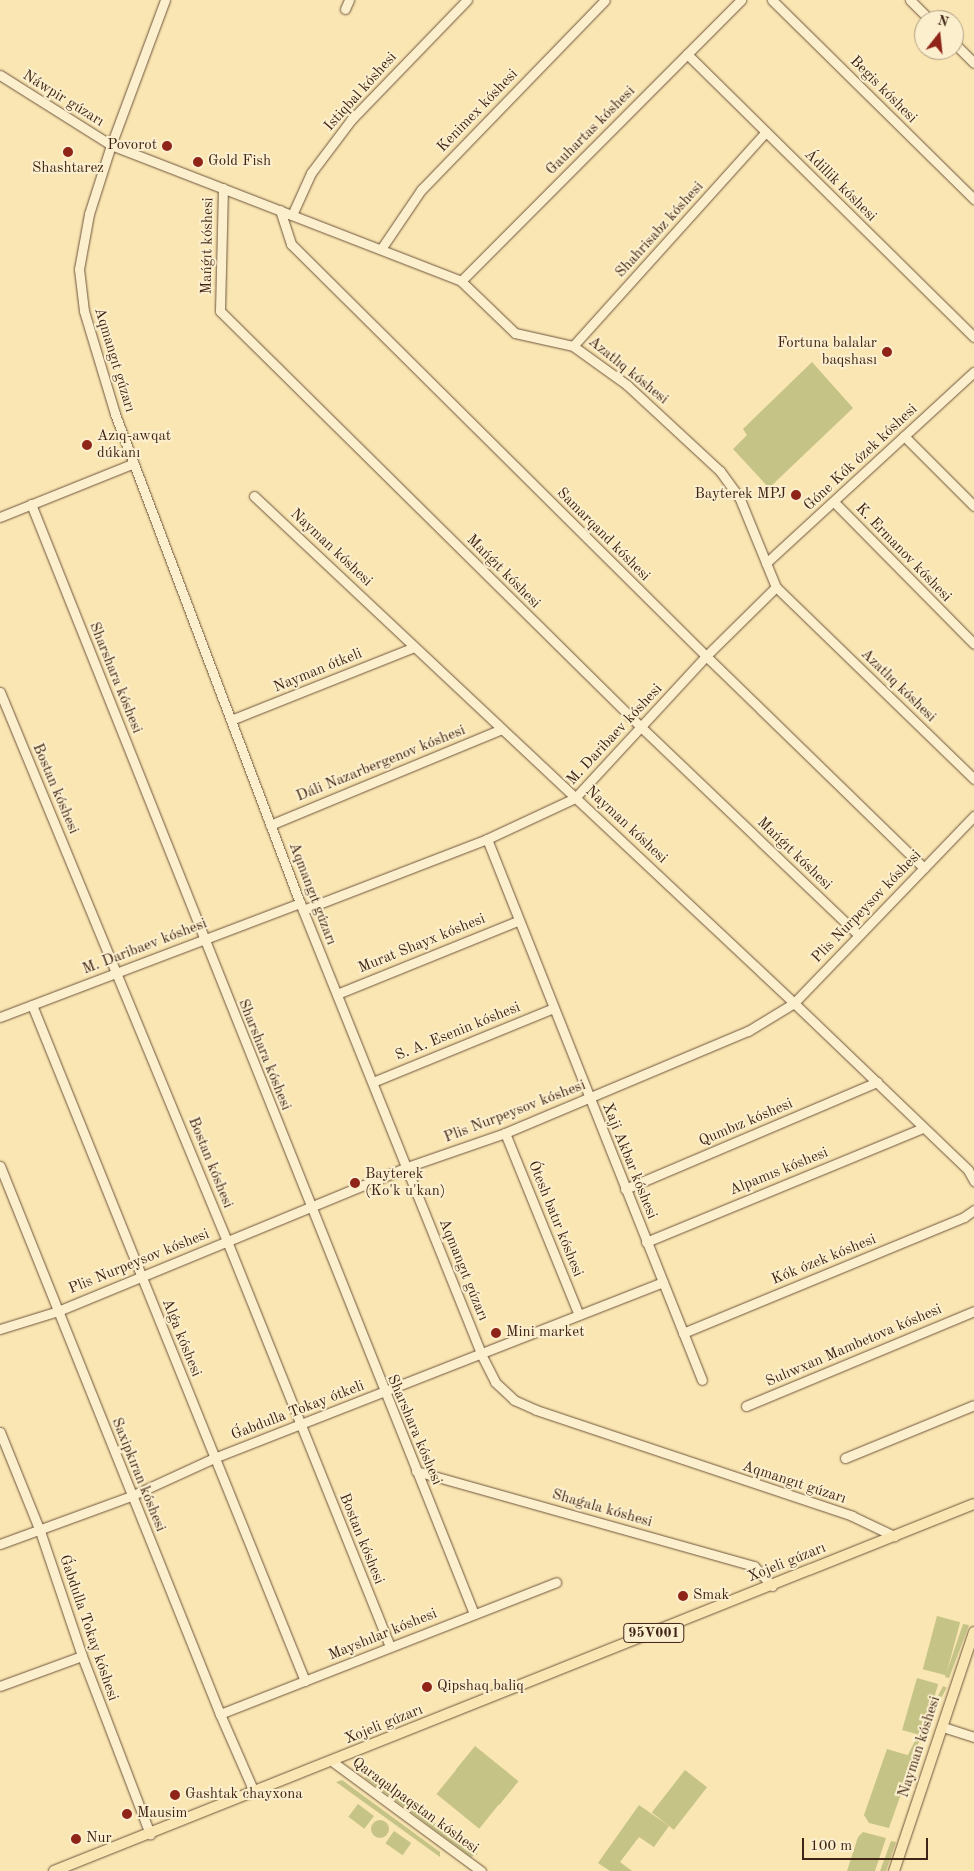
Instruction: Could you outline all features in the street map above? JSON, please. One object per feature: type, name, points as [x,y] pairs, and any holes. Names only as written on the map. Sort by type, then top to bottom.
[{"type":"main road","name":"Xojeli gúzarı","points":[[54,1871],[333,1762],[974,1504]]},
{"type":"main road","name":"Nayman kóshesi","points":[[894,1871],[972,1646],[974,1632]]},
{"type":"street","name":"Aqmangıt gúzarı","points":[[165,0],[111,145],[80,252],[80,288],[115,414],[301,906],[481,1354],[495,1382],[514,1400],[536,1410],[852,1516],[894,1536]]},
{"type":"street","name":"Istiqbal kóshesi","points":[[292,214],[311,173],[351,120],[467,0]]},
{"type":"street","name":"Kenimex kóshesi","points":[[381,249],[421,190],[605,0]]},
{"type":"street","name":"Gauhartas kóshesi","points":[[461,281],[741,0]]},
{"type":"street","name":"Begis kóshesi","points":[[772,0],[974,199]]},
{"type":"street","points":[[910,0],[920,10]]},
{"type":"street","points":[[964,53],[974,63]]},
{"type":"street","name":"Ádillik kóshesi","points":[[687,54],[974,337]]},
{"type":"street","name":"Náwpir gúzarı","points":[[0,75],[111,145]]},
{"type":"street","name":"Shahrisabz kóshesi","points":[[574,346],[766,132]]},
{"type":"street","name":"Azatlıq kóshesi","points":[[111,145],[461,281],[515,333],[574,346],[627,385],[720,471],[740,499],[776,587],[974,779]]},
{"type":"street","name":"Mańǵıt kóshesi","points":[[223,188],[220,311],[641,727],[859,935]]},
{"type":"street","name":"Samarqand kóshesi","points":[[280,210],[292,244],[706,656],[924,868]]},
{"type":"street","name":"Góne Kók ózek kóshesi","points":[[766,564],[974,372]]},
{"type":"street","points":[[904,436],[974,506]]},
{"type":"street","points":[[0,516],[134,463]]},
{"type":"street","name":"Nayman kóshesi","points":[[254,496],[794,1003],[922,1128],[968,1170],[974,1181]]},
{"type":"street","name":"K. Ermanov kóshesi","points":[[834,502],[974,644]]},
{"type":"street","name":"Sharshara kóshesi","points":[[31,504],[383,1392],[474,1614]]},
{"type":"street","name":"M. Daribaev kóshesi","points":[[0,1017],[204,940],[487,839],[575,798],[706,656],[776,587]]},
{"type":"street","name":"Nayman ótkeli","points":[[231,720],[414,647]]},
{"type":"street","name":"Bostan kóshesi","points":[[0,692],[227,1241],[390,1647]]},
{"type":"street","name":"Dáli Nazarbergenov kóshesi","points":[[270,824],[502,729]]},
{"type":"street","name":"Plis Nurpeysov kóshesi","points":[[0,1329],[58,1311],[407,1167],[505,1133],[748,1031],[794,1003],[974,816]]},
{"type":"street","name":"Xaji Akbar kóshesi","points":[[487,839],[702,1380]]},
{"type":"street","name":"Murat Shayx kóshesi","points":[[336,994],[518,920]]},
{"type":"street","name":"Alǵa kóshesi","points":[[32,1005],[305,1681]]},
{"type":"street","name":"S. A. Esenin kóshesi","points":[[373,1082],[553,1008]]},
{"type":"street","name":"Qumbız kóshesi","points":[[625,1189],[877,1082]]},
{"type":"street","name":"Alpamıs kóshesi","points":[[646,1242],[922,1128]]},
{"type":"street","name":"Ótesh batır kóshesi","points":[[505,1133],[578,1315]]},
{"type":"street","name":"Saxipkıran kóshesi","points":[[0,1166],[131,1496],[254,1792]]},
{"type":"street","name":"Kók ózek kóshesi","points":[[683,1333],[964,1217],[974,1210]]},
{"type":"street","name":"Ǵabdulla Tokay ótkeli","points":[[0,1544],[40,1531],[131,1496],[214,1458],[662,1282]]},
{"type":"street","name":"Sulıwxan Mambetova kóshesi","points":[[746,1406],[974,1311]]},
{"type":"street","points":[[845,1458],[974,1404]]},
{"type":"street","name":"Ǵabdulla Tokay kóshesi","points":[[0,1432],[40,1531],[82,1656],[150,1834]]},
{"type":"street","name":"Shaǵala kóshesi","points":[[416,1471],[754,1566],[772,1586]]},
{"type":"street","name":"Mayshılar kóshesi","points":[[220,1714],[556,1582]]},
{"type":"street","points":[[0,1686],[82,1656]]},
{"type":"street","points":[[943,1727],[974,1737]]},
{"type":"street","name":"Qaraqalpaqstan kóshesi","points":[[333,1762],[481,1871]]},
{"type":"shaded area","points":[[812,362],[853,408],[769,488],[733,449],[747,435],[743,429]]},
{"type":"shaded area","points":[[937,1616],[960,1622],[946,1675],[923,1669]]},
{"type":"shaded area","points":[[963,1624],[969,1625],[949,1678],[945,1677]]},
{"type":"shaded area","points":[[917,1678],[938,1684],[923,1736],[902,1730]]},
{"type":"shaded area","points":[[943,1686],[947,1688],[878,1822],[874,1821]]},
{"type":"shaded area","points":[[475,1746],[519,1781],[499,1805],[455,1770]]},
{"type":"shaded area","points":[[887,1749],[914,1757],[889,1828],[869,1823],[864,1815]]},
{"type":"shaded area","points":[[456,1770],[499,1805],[479,1829],[436,1794]]},
{"type":"shaded area","points":[[685,1770],[707,1787],[674,1830],[652,1813]]},
{"type":"shaded area","points":[[366,1772],[478,1854],[471,1857],[365,1778]]},
{"type":"shaded area","points":[[342,1780],[440,1852],[440,1857],[336,1782]]},
{"type":"shaded area","points":[[358,1804],[374,1816],[364,1829],[348,1817]]},
{"type":"shaded area","points":[[639,1805],[669,1826],[654,1847],[639,1837],[620,1862],[632,1871],[610,1871],[598,1863]]},
{"type":"shaded area","points":[[380,1820],[386,1823],[389,1829],[386,1835],[380,1838],[374,1835],[371,1829],[374,1823]]},
{"type":"shaded area","points":[[394,1831],[411,1843],[403,1855],[385,1843]]},
{"type":"shaded area","points":[[863,1832],[886,1838],[875,1871],[847,1871],[858,1837]]},
{"type":"shaded area","points":[[891,1841],[896,1842],[886,1871],[880,1871]]},
{"type":"place","name":"Povorot","points":[[167,146]]},
{"type":"place","name":"Shashtarez","points":[[68,152]]},
{"type":"place","name":"Gold Fish","points":[[198,162]]},
{"type":"place","name":"Fortuna balalar baqshası","points":[[887,352]]},
{"type":"place","name":"Azıq-awqat dúkanı","points":[[87,445]]},
{"type":"place","name":"Bayterek MPJ","points":[[796,495]]},
{"type":"place","name":"Bayterek (Ko'k u'kan)","points":[[355,1183]]},
{"type":"place","name":"Mini market","points":[[496,1333]]},
{"type":"place","name":"Smak","points":[[683,1596]]},
{"type":"place","name":"Qipshaq baliq","points":[[427,1687]]},
{"type":"place","name":"Gashtak chayxona","points":[[175,1795]]},
{"type":"place","name":"Mausim","points":[[127,1814]]},
{"type":"place","name":"Nur","points":[[76,1839]]}]
